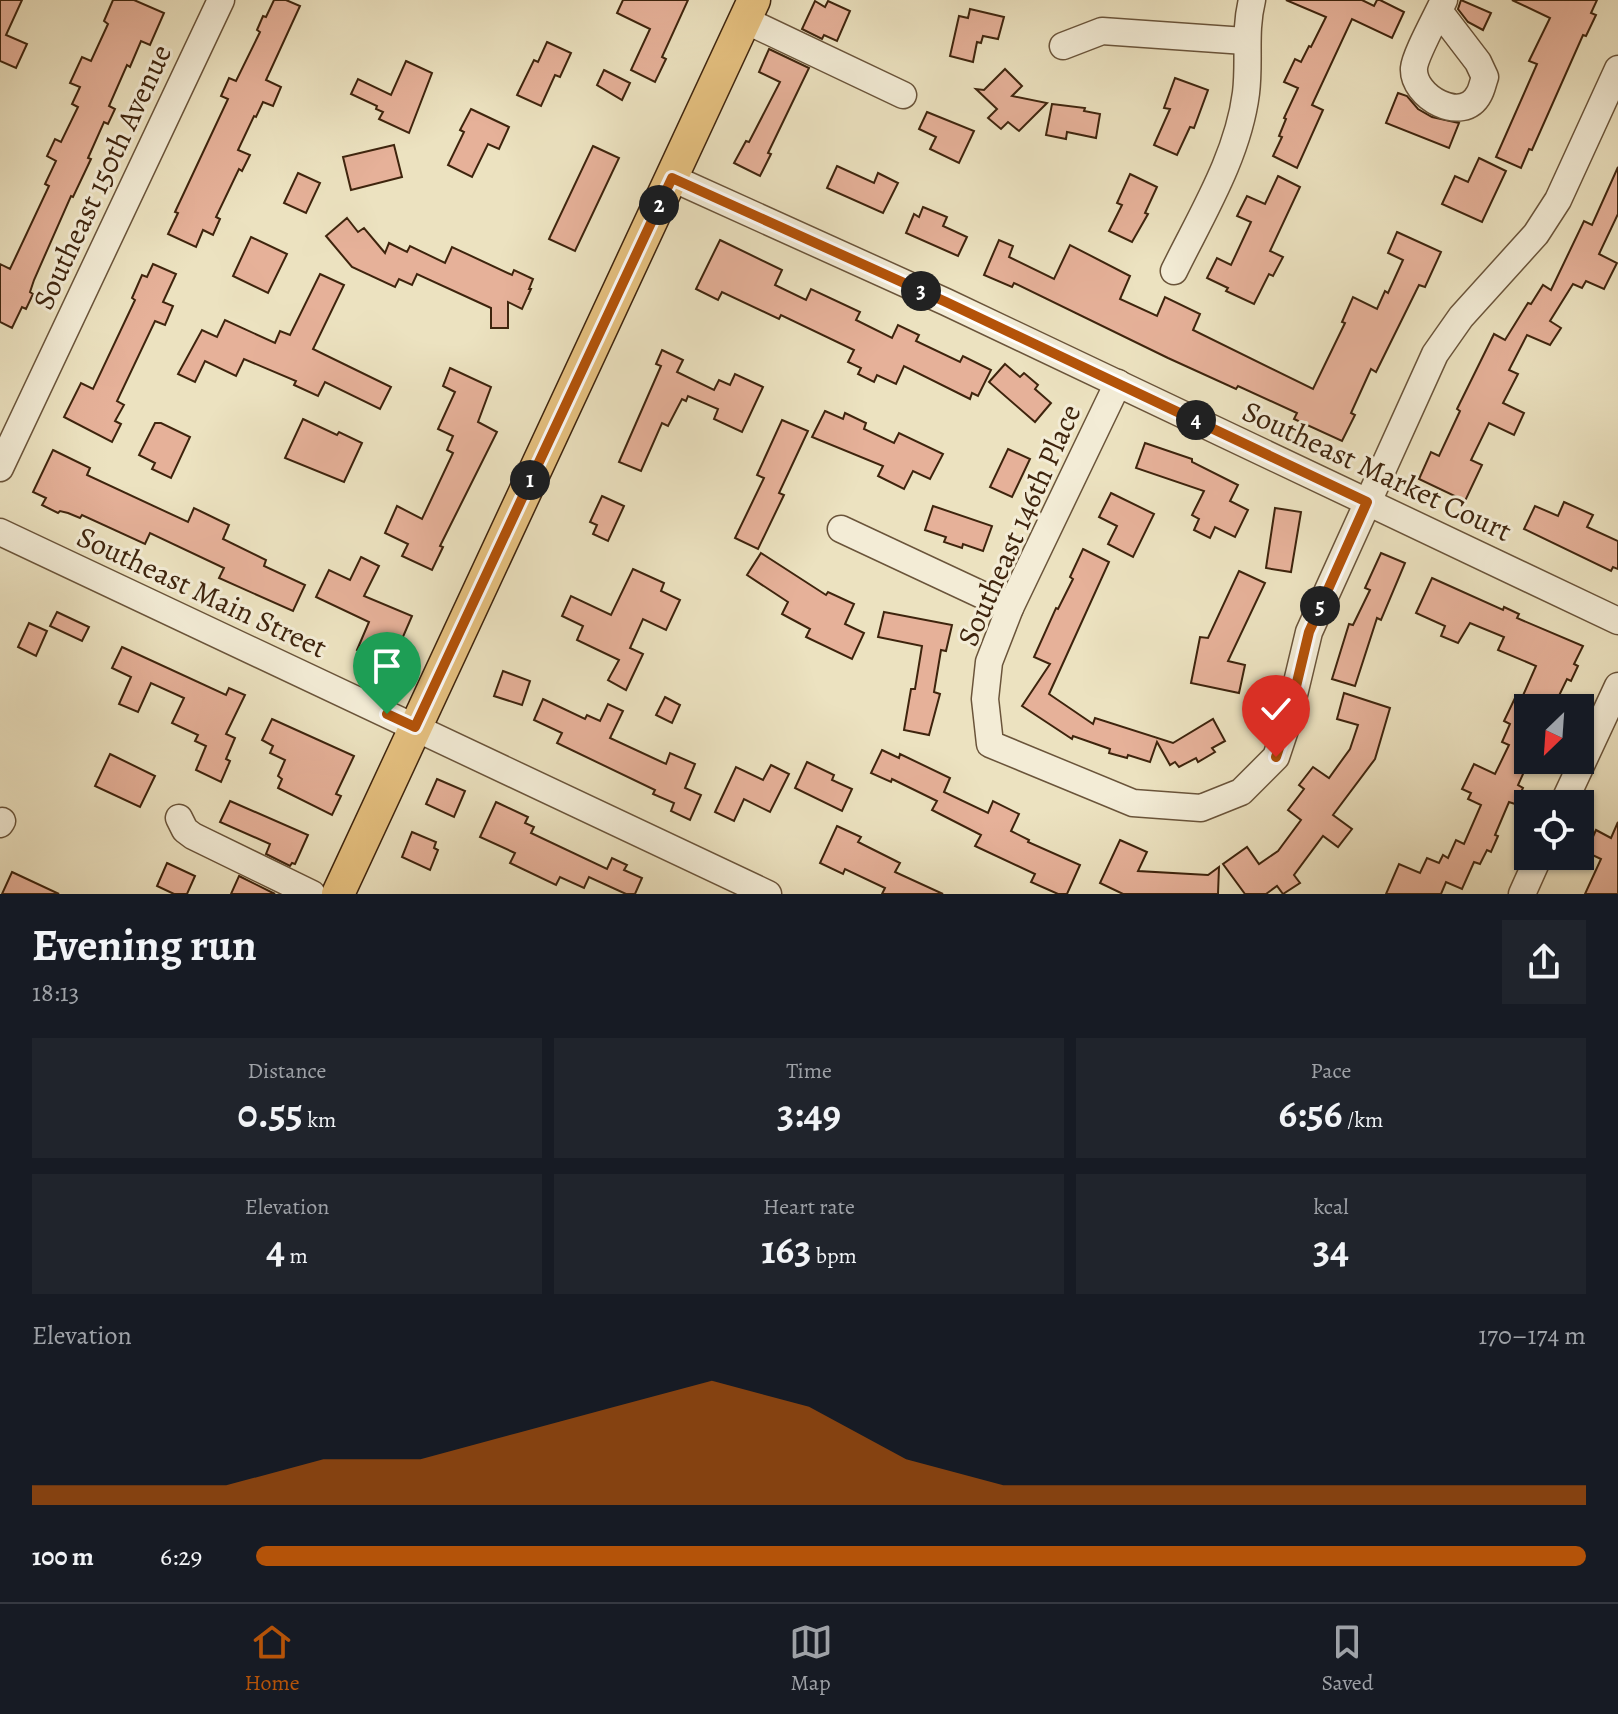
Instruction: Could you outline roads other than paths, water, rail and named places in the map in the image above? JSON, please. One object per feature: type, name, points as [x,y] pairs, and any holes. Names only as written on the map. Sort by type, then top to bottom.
[{"type":"main road","points":[[338,894],[749,10]]},
{"type":"street","name":"Southeast 150th Avenue","points":[[0,468],[221,0]]},
{"type":"street","points":[[1174,271],[1222,173],[1237,133],[1246,94],[1248,67],[1245,41],[1252,0]]},
{"type":"street","points":[[749,10],[903,95]]},
{"type":"street","points":[[1063,46],[1102,31],[1245,41]]},
{"type":"street","points":[[1367,502],[1435,354],[1461,317],[1536,234],[1558,200],[1618,69]]},
{"type":"street","name":"Southeast Market Court","points":[[672,178],[1118,383],[1618,621]]},
{"type":"street","name":"Southeast 146th Place","points":[[1118,383],[1010,608],[989,662],[985,699],[990,744],[1133,803],[1201,808],[1241,792],[1276,757],[1309,632],[1367,502]]},
{"type":"street","points":[[841,529],[1010,608]]},
{"type":"street","name":"Southeast Main Street","points":[[0,532],[768,894]]},
{"type":"street","points":[[1570,790],[1618,686]]},
{"type":"street","points":[[179,818],[185,830],[193,836],[312,894]]},
{"type":"street","points":[[1522,894],[1533,870]]}]
